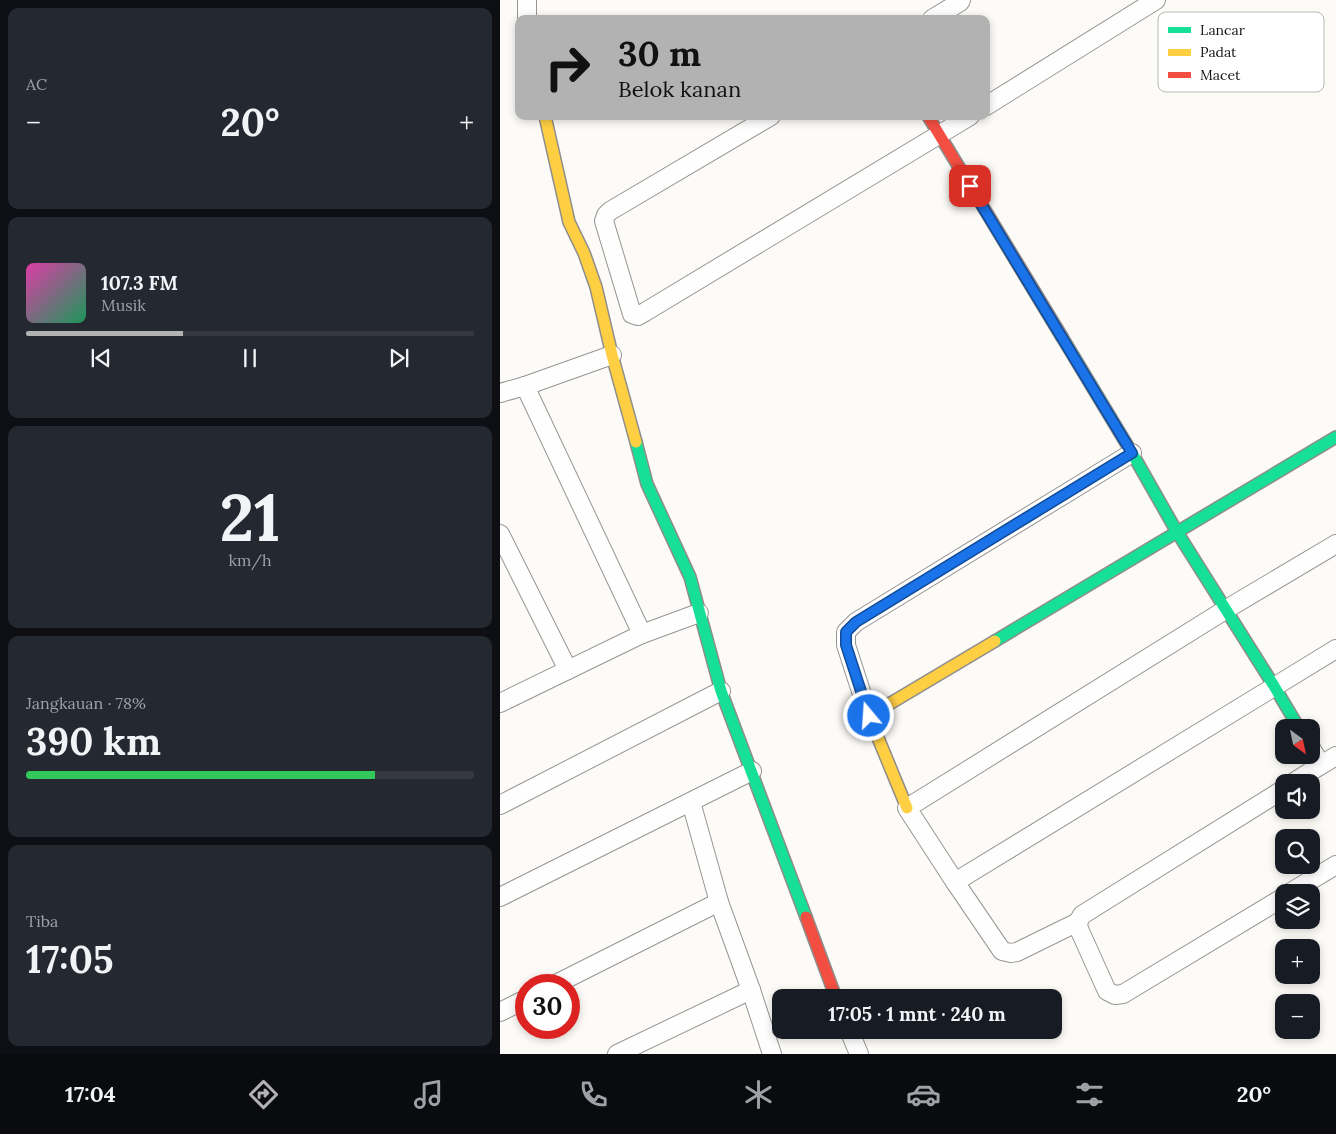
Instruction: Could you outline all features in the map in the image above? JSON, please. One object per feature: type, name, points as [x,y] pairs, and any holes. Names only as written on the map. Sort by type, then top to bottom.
[{"type":"street","points":[[527,0],[527,15]]},
{"type":"street","points":[[990,104],[1156,0]]},
{"type":"street","points":[[938,15],[961,1]]},
{"type":"street","points":[[547,120],[569,222],[584,253],[596,287],[612,355],[647,484],[690,577],[721,691],[833,989]]},
{"type":"street","points":[[764,120],[610,211],[606,216],[604,221],[632,314],[638,316],[645,312],[964,120]]},
{"type":"street","points":[[930,120],[1132,453],[1177,532],[1294,719]]},
{"type":"street","points":[[500,394],[612,355]]},
{"type":"street","points":[[525,386],[642,634]]},
{"type":"street","points":[[869,716],[1336,437]]},
{"type":"street","points":[[1132,453],[856,622],[846,632],[846,645],[869,716],[907,808],[1002,951],[1011,953],[1017,952],[1078,922],[1082,915],[1275,795]]},
{"type":"street","points":[[500,534],[568,670]]},
{"type":"street","points":[[907,808],[1225,610],[1336,544]]},
{"type":"street","points":[[500,703],[642,634],[700,613]]},
{"type":"street","points":[[955,882],[1336,649]]},
{"type":"street","points":[[500,806],[721,691]]},
{"type":"street","points":[[1307,774],[1329,761]]},
{"type":"street","points":[[500,897],[752,771]]},
{"type":"street","points":[[691,802],[719,902],[772,1054]]},
{"type":"street","points":[[1304,884],[1336,865]]},
{"type":"street","points":[[576,974],[719,902]]},
{"type":"street","points":[[1078,922],[1079,929],[1107,991],[1115,995],[1123,994],[1275,902]]},
{"type":"street","points":[[617,1054],[751,990]]},
{"type":"street","points":[[500,1012],[515,1004]]},
{"type":"street","points":[[853,1039],[859,1054]]},
{"type":"traffic: fast","points":[[1062,337],[1177,532],[1294,719]]},
{"type":"traffic: fast","points":[[995,641],[1336,437]]},
{"type":"traffic: fast","points":[[636,442],[647,484],[690,577],[721,691],[806,917]]},
{"type":"traffic: slow","points":[[546,120],[569,222],[584,253],[596,287],[636,442]]},
{"type":"traffic: slow","points":[[907,808],[869,716],[995,641]]},
{"type":"traffic: jam","points":[[930,120],[1062,337]]},
{"type":"traffic: jam","points":[[806,917],[833,989]]},
{"type":"route","points":[[869,716],[846,645],[846,632],[856,622],[1132,453],[970,186]]}]
